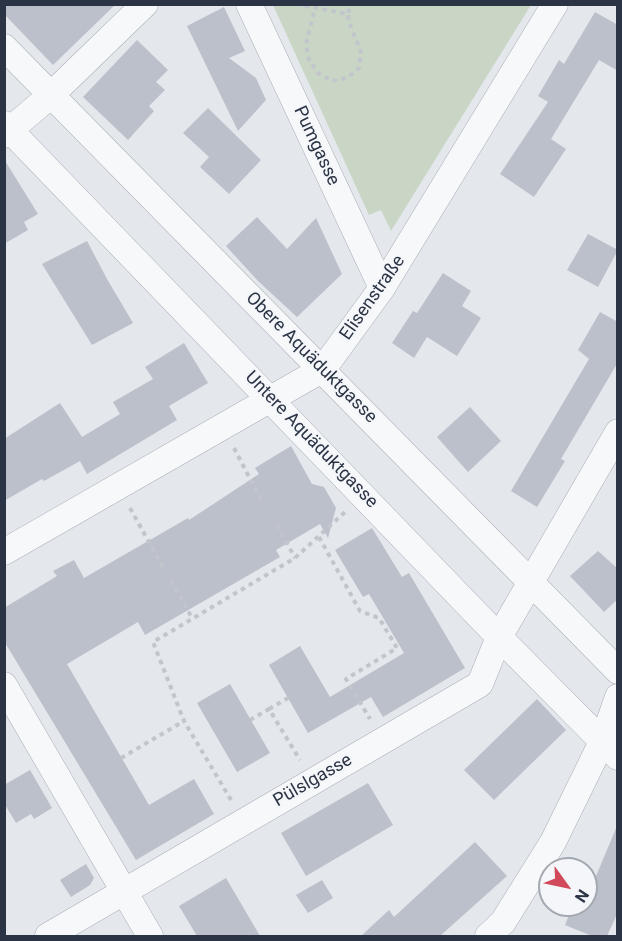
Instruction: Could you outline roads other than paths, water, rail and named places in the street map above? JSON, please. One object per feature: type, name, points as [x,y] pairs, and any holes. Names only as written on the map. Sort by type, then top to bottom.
[{"type":"street","points":[[7,130],[51,95],[145,4]]},
{"type":"street","name":"Pumgasse","points":[[249,4],[382,288]]},
{"type":"street","name":"Elisenstraße","points":[[4,552],[323,369],[382,288],[555,4]]},
{"type":"street","name":"Obere Aquäduktgasse","points":[[4,46],[618,670]]},
{"type":"street","name":"Untere Aquäduktgasse","points":[[7,130],[610,749]]},
{"type":"street","name":"Pülslgasse","points":[[48,936],[480,684],[499,637],[618,432]]},
{"type":"street","points":[[4,685],[150,936]]},
{"type":"street","points":[[488,936],[503,922],[610,749],[618,697]]}]
